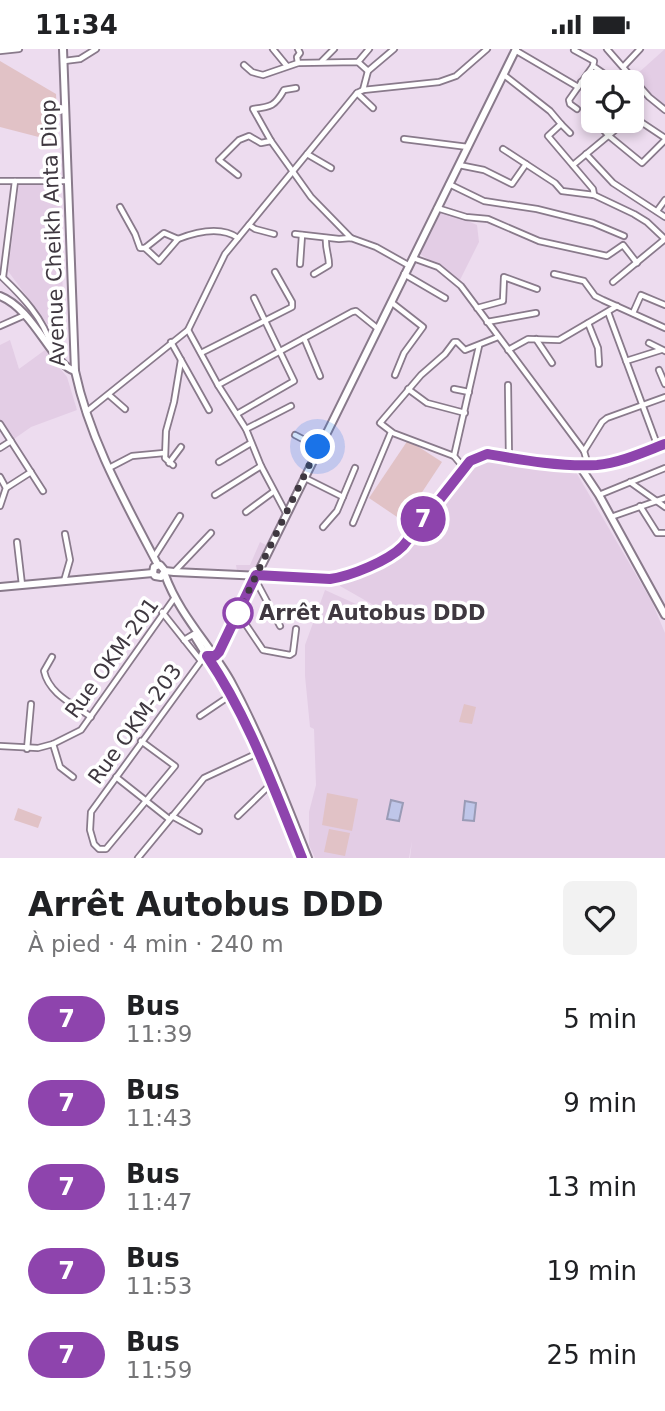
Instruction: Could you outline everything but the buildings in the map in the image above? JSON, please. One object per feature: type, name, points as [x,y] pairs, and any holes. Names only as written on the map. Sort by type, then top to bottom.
[{"type":"street","points":[[0,51],[19,49]]},
{"type":"street","name":"Avenue Cheikh Anta Diop","points":[[63,49],[75,371],[85,413],[108,469],[158,565],[154,567],[161,574]]},
{"type":"street","points":[[64,61],[80,58],[96,49]]},
{"type":"street","points":[[274,49],[287,66]]},
{"type":"street","points":[[298,49],[298,63]]},
{"type":"street","points":[[321,62],[334,49]]},
{"type":"street","points":[[358,62],[369,49]]},
{"type":"street","points":[[381,49],[386,55]]},
{"type":"street","points":[[363,90],[368,71],[394,49]]},
{"type":"street","points":[[85,413],[188,330],[216,270],[238,238],[357,93],[363,90],[439,82],[456,76],[487,49]]},
{"type":"street","points":[[624,66],[640,49]]},
{"type":"street","points":[[211,656],[219,652],[516,50],[580,85]]},
{"type":"street","points":[[574,50],[594,61],[593,67],[569,102],[577,109]]},
{"type":"street","points":[[610,50],[649,97],[665,110]]},
{"type":"street","points":[[244,65],[251,72],[263,75],[298,63],[321,62],[358,62],[368,71]]},
{"type":"street","points":[[593,67],[598,70]]},
{"type":"street","points":[[504,75],[550,111],[570,133]]},
{"type":"street","points":[[296,87],[284,90],[272,106],[253,109],[271,141],[316,203],[351,238]]},
{"type":"street","points":[[357,93],[373,108]]},
{"type":"street","points":[[561,124],[548,136],[593,188],[594,195]]},
{"type":"street","points":[[606,133],[642,163],[665,139],[644,124]]},
{"type":"street","points":[[573,165],[613,133]]},
{"type":"street","points":[[238,175],[219,160],[232,146],[249,136],[261,143],[271,141]]},
{"type":"street","points":[[404,139],[467,147]]},
{"type":"street","points":[[503,149],[555,183],[562,191],[594,195],[639,216],[665,239],[613,282]]},
{"type":"street","points":[[307,154],[331,168]]},
{"type":"street","points":[[586,154],[613,183],[665,216]]},
{"type":"street","points":[[459,165],[484,170],[512,184],[526,164]]},
{"type":"street","points":[[0,181],[68,181]]},
{"type":"street","points":[[15,181],[3,247],[1,277],[23,297],[46,333],[53,350],[73,359]]},
{"type":"street","points":[[449,184],[484,201],[537,209],[593,223],[624,236]]},
{"type":"street","points":[[657,211],[665,200]]},
{"type":"street","points":[[120,207],[140,248],[145,248],[159,261],[178,239],[196,232],[229,232],[238,238]]},
{"type":"street","points":[[437,208],[488,219],[539,241],[607,256],[623,244],[637,263]]},
{"type":"street","points":[[249,225],[274,234]]},
{"type":"street","points":[[145,248],[164,233],[178,239]]},
{"type":"street","points":[[295,234],[351,238],[376,247],[408,265]]},
{"type":"street","points":[[300,264],[302,235]]},
{"type":"street","points":[[314,274],[329,265],[329,256],[325,249],[326,238]]},
{"type":"street","points":[[412,257],[438,267],[452,276],[584,451],[588,465]]},
{"type":"street","points":[[201,353],[293,305],[275,272]]},
{"type":"street","points":[[404,274],[445,298]]},
{"type":"street","points":[[554,274],[584,281],[595,296],[665,328]]},
{"type":"street","points":[[477,308],[503,301],[504,277],[537,289]]},
{"type":"street","points":[[633,313],[641,295],[665,305]]},
{"type":"street","points":[[0,296],[15,303],[64,365],[75,371]]},
{"type":"street","points":[[237,414],[293,382],[254,298]]},
{"type":"street","points":[[390,302],[423,327],[406,350],[394,375]]},
{"type":"street","points":[[508,350],[528,339],[559,340],[617,305]]},
{"type":"street","points":[[218,385],[356,311],[377,328]]},
{"type":"street","points":[[0,587],[174,572],[330,579],[342,577],[390,556],[403,546],[464,468],[479,456],[487,454],[588,465],[618,461],[662,445],[642,405],[608,312]]},
{"type":"street","points":[[487,322],[536,313]]},
{"type":"street","points":[[0,326],[26,315]]},
{"type":"street","points":[[588,323],[597,348],[598,364]]},
{"type":"street","points":[[188,330],[246,429],[286,513]]},
{"type":"street","points":[[464,468],[454,456],[391,432],[380,423],[408,389],[456,341],[466,351],[498,337]]},
{"type":"street","points":[[304,338],[320,376]]},
{"type":"street","points":[[535,338],[552,363]]},
{"type":"street","points":[[171,342],[209,410]]},
{"type":"street","points":[[649,343],[663,351]]},
{"type":"street","points":[[454,456],[479,345]]},
{"type":"street","points":[[626,361],[663,351]]},
{"type":"street","points":[[181,360],[166,431],[164,453],[171,464],[181,447]]},
{"type":"street","points":[[659,370],[664,381]]},
{"type":"street","points":[[508,385],[509,458]]},
{"type":"street","points":[[408,389],[427,403],[465,413]]},
{"type":"street","points":[[454,389],[469,392]]},
{"type":"street","points":[[109,395],[125,409]]},
{"type":"street","points":[[584,451],[602,422],[665,397]]},
{"type":"street","points":[[246,429],[290,406]]},
{"type":"street","points":[[1,428],[43,491]]},
{"type":"street","points":[[353,523],[391,432]]},
{"type":"street","points":[[295,435],[318,447]]},
{"type":"street","points":[[0,448],[11,440]]},
{"type":"street","points":[[219,462],[251,443]]},
{"type":"street","points":[[108,469],[132,456],[164,453]]},
{"type":"street","points":[[215,495],[261,465]]},
{"type":"street","points":[[579,465],[663,605],[665,615]]},
{"type":"street","points":[[323,527],[337,511],[355,468]]},
{"type":"street","points":[[599,495],[665,468]]},
{"type":"street","points":[[0,506],[6,488],[31,472]]},
{"type":"street","points":[[0,477],[6,488]]},
{"type":"street","points":[[304,478],[343,497]]},
{"type":"street","points":[[629,482],[665,507]]},
{"type":"street","points":[[246,512],[274,492]]},
{"type":"street","points":[[611,517],[665,498]]},
{"type":"street","points":[[640,506],[657,533],[665,533]]},
{"type":"street","points":[[154,557],[180,516]]},
{"type":"street","points":[[174,572],[211,533]]},
{"type":"street","points":[[64,581],[70,560],[65,534]]},
{"type":"street","points":[[17,542],[22,585]]},
{"type":"street","points":[[161,574],[173,600],[199,643],[211,656],[232,695],[260,753],[302,858]]},
{"type":"street","points":[[161,574],[253,725],[308,858]]},
{"type":"street","points":[[255,576],[280,626]]},
{"type":"street","name":"Rue OKM-201","points":[[0,746],[38,748],[74,735],[91,717],[162,612],[173,600]]},
{"type":"street","points":[[162,612],[201,661]]},
{"type":"street","points":[[238,613],[267,652],[293,653],[296,629]]},
{"type":"street","points":[[184,640],[194,634]]},
{"type":"street","points":[[191,648],[199,643]]},
{"type":"street","name":"Rue OKM-203","points":[[146,801],[106,849],[99,849],[94,844],[90,830],[91,812],[201,661],[211,656]]},
{"type":"street","points":[[52,657],[44,671],[48,684],[91,717]]},
{"type":"street","points":[[200,716],[232,695]]},
{"type":"street","points":[[27,749],[31,704]]},
{"type":"street","points":[[141,741],[175,766],[146,801]]},
{"type":"street","points":[[53,744],[60,767],[73,777]]},
{"type":"street","points":[[138,858],[204,778],[260,753]]},
{"type":"street","points":[[116,776],[171,818],[199,831]]},
{"type":"street","points":[[238,816],[272,783]]},
{"type":"shaded area","points":[[665,49],[665,108],[644,85],[644,70],[642,70]]},
{"type":"shaded area","points":[[0,61],[56,94],[58,142],[0,127]]},
{"type":"shaded area","points":[[19,184],[59,184],[64,324],[47,324],[8,271]]},
{"type":"shaded area","points":[[442,210],[477,225],[479,242],[460,280],[420,254]]},
{"type":"shaded area","points":[[10,340],[19,369],[45,350],[67,377],[77,410],[31,427],[11,441],[0,424],[0,345]]},
{"type":"shaded area","points":[[408,440],[442,462],[403,521],[369,498]]},
{"type":"shaded area","points":[[482,461],[573,467],[652,602],[665,633],[665,858],[410,858],[412,841],[409,858],[315,858],[309,845],[309,812],[316,785],[314,729],[310,727],[305,676],[305,645],[325,590],[388,622],[391,615],[340,586],[340,581],[399,557],[469,468]]},
{"type":"shaded area","points":[[260,542],[266,545],[256,567],[249,572],[237,571],[236,565],[250,565]]},
{"type":"shaded area","points":[[464,704],[476,707],[472,724],[459,722]]},
{"type":"shaded area","points":[[327,793],[358,799],[352,831],[322,825]]},
{"type":"shaded area","points":[[18,808],[42,817],[38,828],[14,820]]},
{"type":"shaded area","points":[[329,829],[350,833],[345,856],[324,852]]},
{"type":"water","points":[[391,800],[403,803],[399,821],[387,819]]},
{"type":"water","points":[[465,801],[476,803],[474,821],[463,820]]},
{"type":"bus line","name":"7","points":[[302,858],[260,753],[234,701],[207,656],[215,656],[219,652],[256,575],[330,579],[342,577],[390,556],[403,546],[470,461],[479,456],[487,454],[598,465],[618,461],[665,444]]},
{"type":"place","name":"Arrêt Autobus DDD","points":[[238,613]]},
{"type":"route","points":[[238,613],[318,447]]}]
